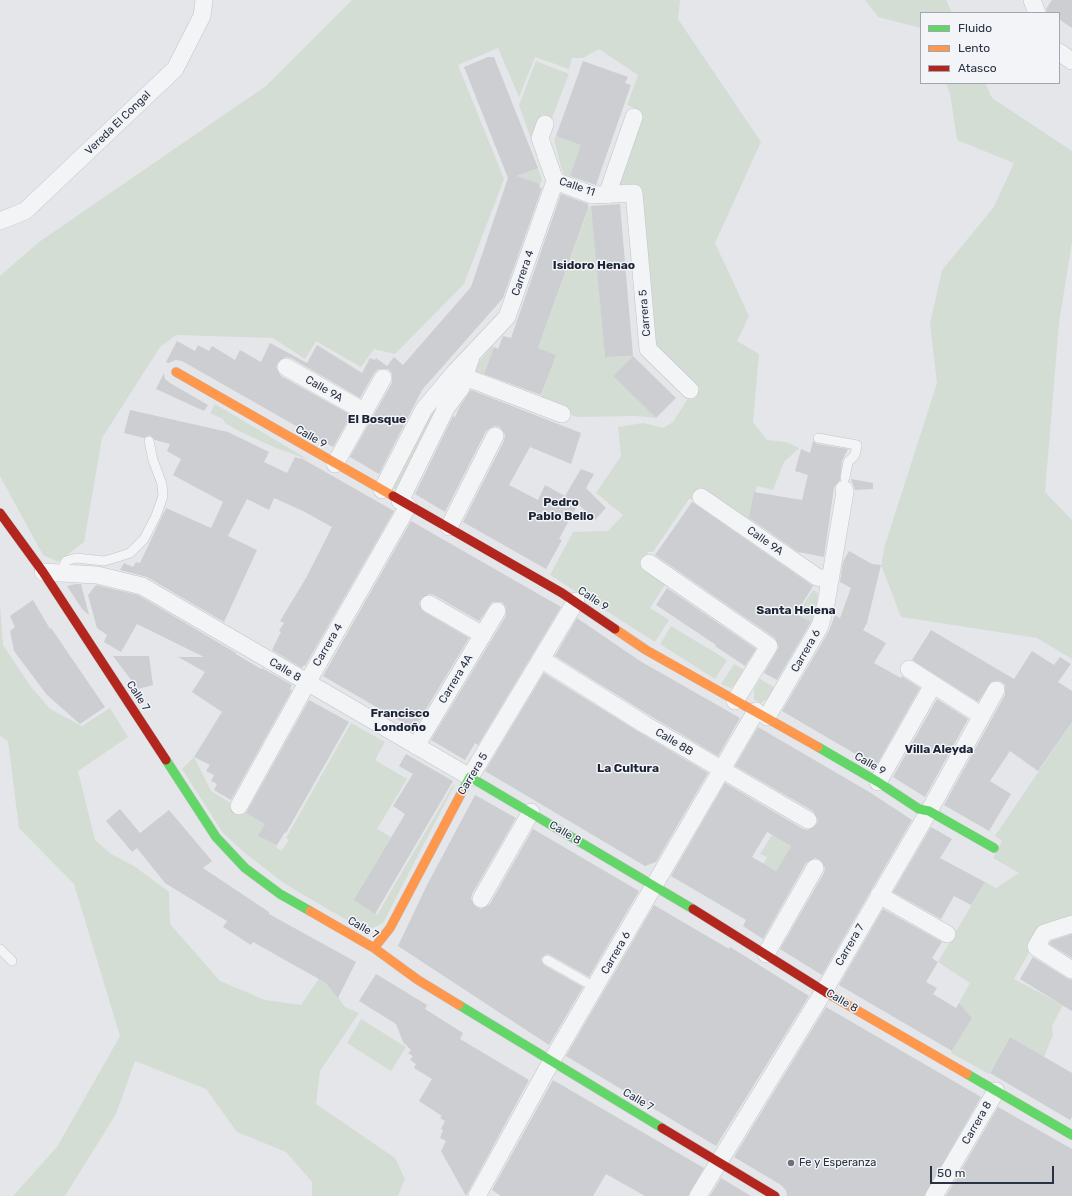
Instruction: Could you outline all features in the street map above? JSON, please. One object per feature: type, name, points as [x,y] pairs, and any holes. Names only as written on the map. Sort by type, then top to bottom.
[{"type":"main road","name":"Calle 9","points":[[176,372],[404,504],[449,527],[576,601],[646,650],[735,701],[761,714],[878,782],[919,809],[929,811],[994,848]]},
{"type":"main road","name":"Calle 7","points":[[0,513],[20,543],[41,570],[216,837],[245,868],[280,894],[374,948],[418,980],[551,1062],[775,1196]]},
{"type":"main road","name":"Carrera 5","points":[[374,948],[390,928],[470,777]]},
{"type":"main road","name":"Calle 8","points":[[470,777],[655,886],[824,991],[1072,1135]]},
{"type":"street","name":"Vereda El Congal","points":[[0,220],[26,211],[175,69],[202,16],[204,0]]},
{"type":"street","points":[[1032,0],[1037,12]]},
{"type":"street","points":[[1060,53],[1072,61]]},
{"type":"street","points":[[607,195],[634,117]]},
{"type":"street","name":"Calle 11","points":[[545,124],[540,138],[555,181],[592,195],[634,193]]},
{"type":"street","name":"Carrera 4","points":[[382,490],[424,409],[456,371],[507,316],[555,181]]},
{"type":"street","name":"Carrera 5","points":[[634,193],[648,348],[690,390]]},
{"type":"street","name":"Carrera 4","points":[[239,806],[404,504],[446,408],[461,388],[472,355]]},
{"type":"street","name":"Calle 9A","points":[[286,367],[363,411]]},
{"type":"street","points":[[465,377],[562,414]]},
{"type":"street","points":[[335,464],[363,411],[383,378]]},
{"type":"street","points":[[449,527],[495,436]]},
{"type":"street","name":"Carrera 6","points":[[481,1195],[551,1062],[596,988],[722,771],[820,626],[826,604],[845,492],[845,484]]},
{"type":"street","name":"Calle 9A","points":[[702,497],[817,577],[830,580]]},
{"type":"street","points":[[649,563],[769,646],[735,701]]},
{"type":"street","name":"Calle 8","points":[[41,570],[60,573],[97,575],[142,586],[470,777]]},
{"type":"street","name":"Carrera 5","points":[[470,777],[576,601]]},
{"type":"street","points":[[429,604],[483,635]]},
{"type":"street","name":"Carrera 4A","points":[[416,746],[497,611]]},
{"type":"street","name":"Calle 8B","points":[[541,660],[722,771],[808,820]]},
{"type":"street","points":[[908,668],[982,716]]},
{"type":"street","points":[[878,782],[933,685]]},
{"type":"street","name":"Carrera 7","points":[[698,1196],[824,991],[929,811],[996,690]]},
{"type":"street","points":[[480,899],[531,812]]},
{"type":"street","points":[[766,954],[815,868]]},
{"type":"street","points":[[879,895],[947,934]]},
{"type":"street","points":[[1072,924],[1044,933],[1036,946],[1072,970]]},
{"type":"street","name":"Carrera 8","points":[[934,1196],[996,1091]]},
{"type":"lane","points":[[818,438],[857,445],[855,455],[848,462],[845,484]]},
{"type":"lane","points":[[60,573],[66,561],[76,558],[104,561],[118,558],[130,553],[144,539],[156,516],[163,496],[162,484],[153,460],[149,441]]},
{"type":"lane","points":[[0,949],[12,961]]},
{"type":"lane","points":[[547,960],[596,988]]},
{"type":"shaded area","points":[[352,0],[680,0],[678,19],[761,142],[715,243],[749,316],[737,341],[759,354],[753,422],[767,440],[786,442],[799,448],[784,462],[773,490],[757,486],[749,524],[696,499],[689,499],[653,552],[648,552],[640,566],[664,582],[665,585],[650,608],[669,620],[655,642],[550,575],[573,532],[608,531],[623,515],[596,493],[621,456],[618,427],[644,423],[663,428],[673,422],[698,386],[657,347],[639,187],[633,184],[618,185],[630,137],[639,110],[627,105],[638,75],[599,49],[583,58],[572,58],[569,69],[535,57],[519,97],[498,48],[458,65],[504,179],[464,284],[395,354],[374,349],[361,367],[316,341],[305,359],[273,338],[176,335],[160,347],[102,438],[84,542],[58,562],[43,555],[0,476],[0,276],[39,242],[266,86]]},
{"type":"shaded area","points":[[865,0],[946,0],[952,12],[920,12],[920,28],[878,17]]},
{"type":"shaded area","points":[[536,61],[569,74],[552,118],[542,114],[533,138],[531,139],[519,105]]},
{"type":"shaded area","points":[[946,84],[985,84],[992,98],[1072,151],[1072,242],[1059,323],[1045,492],[1072,520],[1072,659],[1037,638],[901,617],[881,565],[885,545],[937,383],[930,324],[942,270],[994,207],[1014,163],[957,140],[950,93]]},
{"type":"shaded area","points":[[556,136],[582,145],[570,177],[564,174],[561,167],[554,139]]},
{"type":"shaded area","points":[[538,168],[542,180],[540,184],[517,176]]},
{"type":"shaded area","points":[[590,205],[593,221],[605,357],[633,356],[613,376],[656,418],[635,416],[577,417],[540,401],[555,355],[538,348]]},
{"type":"shaded area","points":[[492,346],[494,347],[482,379],[473,369]]},
{"type":"shaded area","points":[[458,377],[398,496],[393,486],[428,414]]},
{"type":"shaded area","points":[[215,404],[309,460],[276,448],[225,423],[223,419],[210,413]]},
{"type":"shaded area","points":[[813,590],[817,592],[818,598],[813,623],[797,614]]},
{"type":"shaded area","points":[[0,605],[3,645],[31,687],[50,709],[82,726],[110,708],[128,737],[78,771],[95,840],[111,854],[134,866],[169,892],[170,924],[220,981],[265,1000],[301,1005],[322,974],[345,1007],[359,1013],[320,1071],[316,1104],[395,1158],[405,1179],[398,1196],[312,1196],[312,1182],[286,1152],[237,1132],[206,1089],[135,1061],[116,1114],[65,1196],[13,1196],[57,1147],[120,1036],[74,884],[19,828],[8,741],[0,736]]},
{"type":"shaded area","points":[[671,626],[727,660],[715,679],[660,644]]},
{"type":"shaded area","points":[[734,664],[744,670],[735,685],[731,688],[721,684]]},
{"type":"shaded area","points":[[760,679],[775,688],[770,697],[761,703],[754,700],[754,689]]},
{"type":"shaded area","points":[[1072,722],[1072,918],[1042,929],[1014,979],[1063,1005],[1052,1026],[1053,1035],[1044,1057],[1010,1037],[989,1074],[951,1053],[972,1018],[959,1003],[970,983],[938,962],[985,882],[996,888],[1019,873],[993,858],[1002,841],[995,836]]},
{"type":"shaded area","points":[[351,723],[385,742],[375,760],[407,779],[377,829],[391,837],[355,900],[377,915],[453,785],[454,786],[383,923],[373,928],[362,929],[285,884],[245,853],[223,833],[182,769],[194,757],[211,791],[265,824],[259,836],[277,845],[276,847],[281,851],[289,840],[286,838]]},
{"type":"shaded area","points":[[772,835],[791,846],[776,871],[763,864],[767,857],[760,854]]},
{"type":"shaded area","points":[[361,1019],[406,1047],[391,1071],[347,1043]]},
{"type":"building","points":[[1052,0],[1072,0],[1072,28],[1060,20],[1060,12],[1047,12],[1046,9]]},
{"type":"building","points":[[488,57],[494,57],[538,168],[517,176],[540,184],[539,187],[542,188],[503,298],[422,390],[379,474],[350,457],[392,383],[392,373],[388,369],[378,369],[374,373],[360,398],[291,358],[286,357],[278,362],[276,367],[281,376],[351,415],[333,447],[182,361],[176,360],[168,363],[166,362],[177,341],[195,351],[198,345],[209,351],[212,346],[235,360],[240,350],[261,362],[270,343],[307,363],[317,345],[362,373],[370,358],[375,360],[376,358],[387,366],[394,357],[403,365],[471,287],[508,178],[464,67]]},
{"type":"building","points":[[583,61],[628,77],[625,83],[631,85],[596,185],[570,176],[581,145],[556,136]]},
{"type":"building","points":[[561,194],[588,204],[588,207],[589,206],[538,348],[556,355],[541,395],[484,374],[494,347],[498,349],[503,336],[511,338]]},
{"type":"building","points":[[620,204],[633,356],[605,357],[591,206]]},
{"type":"building","points":[[633,356],[676,398],[656,418],[613,376]]},
{"type":"building","points":[[164,373],[165,379],[170,383],[208,405],[204,411],[156,389]]},
{"type":"building","points":[[471,390],[581,433],[571,464],[530,447],[509,485],[538,500],[545,485],[565,496],[581,469],[594,474],[586,488],[606,508],[595,520],[578,504],[559,539],[562,540],[546,569],[463,522],[504,441],[505,435],[500,427],[494,426],[486,431],[445,512],[415,494],[453,416],[455,417],[460,406]]},
{"type":"building","points":[[130,410],[228,432],[269,452],[264,462],[287,473],[295,457],[301,458],[394,511],[305,666],[304,665],[302,668],[272,650],[281,632],[279,631],[284,623],[280,621],[306,578],[332,527],[303,511],[274,498],[269,510],[247,499],[228,536],[257,550],[224,622],[147,577],[120,570],[124,563],[133,567],[136,562],[140,563],[166,508],[211,528],[223,502],[173,475],[181,459],[167,451],[170,444],[155,440],[150,435],[144,438],[124,433]]},
{"type":"building","points":[[813,441],[817,444],[848,449],[842,461],[840,480],[834,487],[824,557],[798,552],[749,518],[754,492],[802,500],[808,475],[795,471],[801,449],[810,453]]},
{"type":"building","points":[[851,479],[873,483],[873,489],[855,490]]},
{"type":"building","points":[[692,502],[813,586],[796,614],[811,622],[777,680],[764,673],[779,647],[775,638],[655,555]]},
{"type":"building","points":[[411,521],[561,607],[478,745],[475,743],[465,760],[431,740],[506,616],[506,607],[502,602],[492,602],[479,621],[434,595],[429,594],[421,599],[419,604],[424,612],[469,638],[414,729],[323,676]]},
{"type":"building","points":[[849,551],[872,564],[881,565],[867,623],[863,630],[886,643],[874,663],[901,678],[902,676],[920,688],[876,766],[782,711],[829,631],[835,615],[840,618],[851,588],[840,582],[843,562]]},
{"type":"building","points":[[81,584],[89,615],[82,609],[67,586]]},
{"type":"building","points":[[96,585],[138,595],[261,669],[262,668],[292,685],[290,689],[292,690],[231,800],[214,790],[217,784],[211,781],[214,775],[206,771],[210,765],[194,757],[222,712],[192,692],[205,672],[178,657],[204,657],[137,624],[121,652],[104,642],[107,635],[97,628],[88,595]]},
{"type":"building","points":[[667,588],[756,649],[745,666],[656,605]]},
{"type":"building","points":[[33,600],[50,629],[51,628],[105,707],[80,724],[47,695],[14,651],[10,631],[15,627],[10,616]]},
{"type":"building","points":[[577,618],[640,661],[740,718],[718,756],[555,656]]},
{"type":"building","points":[[931,630],[1014,679],[1032,651],[1054,665],[1060,657],[1071,664],[1058,682],[1072,691],[1072,722],[1038,771],[1010,751],[990,781],[1011,794],[989,831],[944,805],[1005,695],[1005,685],[1000,681],[991,682],[978,702],[912,660]]},
{"type":"building","points":[[113,656],[149,656],[153,685],[138,689]]},
{"type":"building","points":[[544,673],[708,773],[656,862],[645,866],[485,771]]},
{"type":"building","points":[[937,699],[968,719],[925,797],[893,777]]},
{"type":"building","points":[[309,700],[349,722],[286,833],[285,832],[277,845],[258,836],[265,824],[246,813]]},
{"type":"building","points":[[758,727],[871,793],[912,820],[822,975],[780,949],[824,873],[825,868],[820,860],[815,858],[806,863],[763,939],[743,926],[746,920],[671,876],[725,783],[803,829],[808,830],[816,825],[818,820],[813,811],[735,766]],"holes":[[[767,832],[791,846],[776,871],[752,857]]]},
{"type":"building","points":[[406,754],[453,781],[375,914],[354,900],[405,814],[393,806],[413,774],[399,766]]},
{"type":"building","points":[[475,795],[516,818],[472,894],[471,899],[476,907],[481,909],[490,904],[533,829],[639,891],[589,977],[550,955],[547,954],[542,957],[541,960],[544,965],[583,987],[549,1045],[398,946],[426,887]]},
{"type":"building","points":[[120,809],[140,833],[169,810],[212,861],[203,868],[269,912],[269,914],[356,962],[338,998],[326,983],[253,942],[251,945],[223,927],[227,921],[165,883],[137,848],[132,852],[106,821]]},
{"type":"building","points":[[931,827],[952,839],[940,858],[985,882],[971,905],[954,896],[941,919],[893,892]]},
{"type":"building","points":[[654,905],[729,949],[730,947],[809,996],[716,1146],[566,1056]]},
{"type":"building","points":[[883,909],[942,942],[932,958],[938,962],[926,982],[937,988],[933,994],[956,1008],[959,1003],[972,1018],[952,1051],[839,985]]},
{"type":"building","points":[[1072,934],[1072,958],[1049,944],[1051,941]]},
{"type":"building","points":[[1033,957],[1072,980],[1072,1011],[1020,979]]},
{"type":"building","points":[[376,974],[427,1005],[425,1009],[463,1033],[460,1039],[529,1080],[466,1196],[441,1151],[446,1141],[440,1138],[443,1130],[441,1129],[445,1121],[440,1118],[442,1116],[419,1101],[432,1079],[414,1068],[416,1064],[410,1060],[413,1056],[408,1053],[411,1050],[403,1042],[396,1024],[359,1001]]},
{"type":"building","points":[[826,1007],[981,1097],[924,1196],[787,1196],[786,1190],[781,1185],[734,1157]]},
{"type":"building","points":[[1010,1037],[1072,1073],[1072,1117],[1070,1120],[990,1073]]},
{"type":"building","points":[[553,1080],[704,1168],[688,1196],[645,1196],[606,1174],[593,1196],[501,1196],[492,1190]]},
{"type":"building","points":[[998,1107],[1072,1149],[1072,1196],[946,1196]]},
{"type":"building","points":[[721,1178],[751,1196],[710,1196]]},
{"type":"traffic: fast","points":[[818,747],[878,782],[919,809],[929,811],[994,848]]},
{"type":"traffic: fast","points":[[166,760],[216,837],[245,868],[280,894],[310,911]]},
{"type":"traffic: fast","points":[[463,790],[470,777],[693,909]]},
{"type":"traffic: fast","points":[[459,1005],[662,1128]]},
{"type":"traffic: fast","points":[[967,1074],[1072,1135]]},
{"type":"traffic: slow","points":[[176,372],[393,496]]},
{"type":"traffic: slow","points":[[615,629],[646,650],[818,747]]},
{"type":"traffic: slow","points":[[374,948],[390,928],[463,790]]},
{"type":"traffic: slow","points":[[310,911],[374,948],[418,980],[459,1005]]},
{"type":"traffic: slow","points":[[827,993],[967,1074]]},
{"type":"traffic: jam","points":[[393,496],[562,593],[615,629]]},
{"type":"traffic: jam","points":[[0,513],[43,572],[166,760]]},
{"type":"traffic: jam","points":[[693,909],[827,993]]},
{"type":"traffic: jam","points":[[662,1128],[775,1196]]},
{"type":"place","name":"Fe y Esperanza","points":[[791,1163]]},
{"type":"district","name":"Isidoro Henao","points":[[594,266]]},
{"type":"district","name":"El Bosque","points":[[377,420]]},
{"type":"district","name":"Pedro Pablo Bello","points":[[561,510]]},
{"type":"district","name":"Santa Helena","points":[[796,611]]},
{"type":"district","name":"Francisco Londoño","points":[[400,721]]},
{"type":"district","name":"Villa Aleyda","points":[[939,750]]},
{"type":"district","name":"La Cultura","points":[[628,769]]}]
